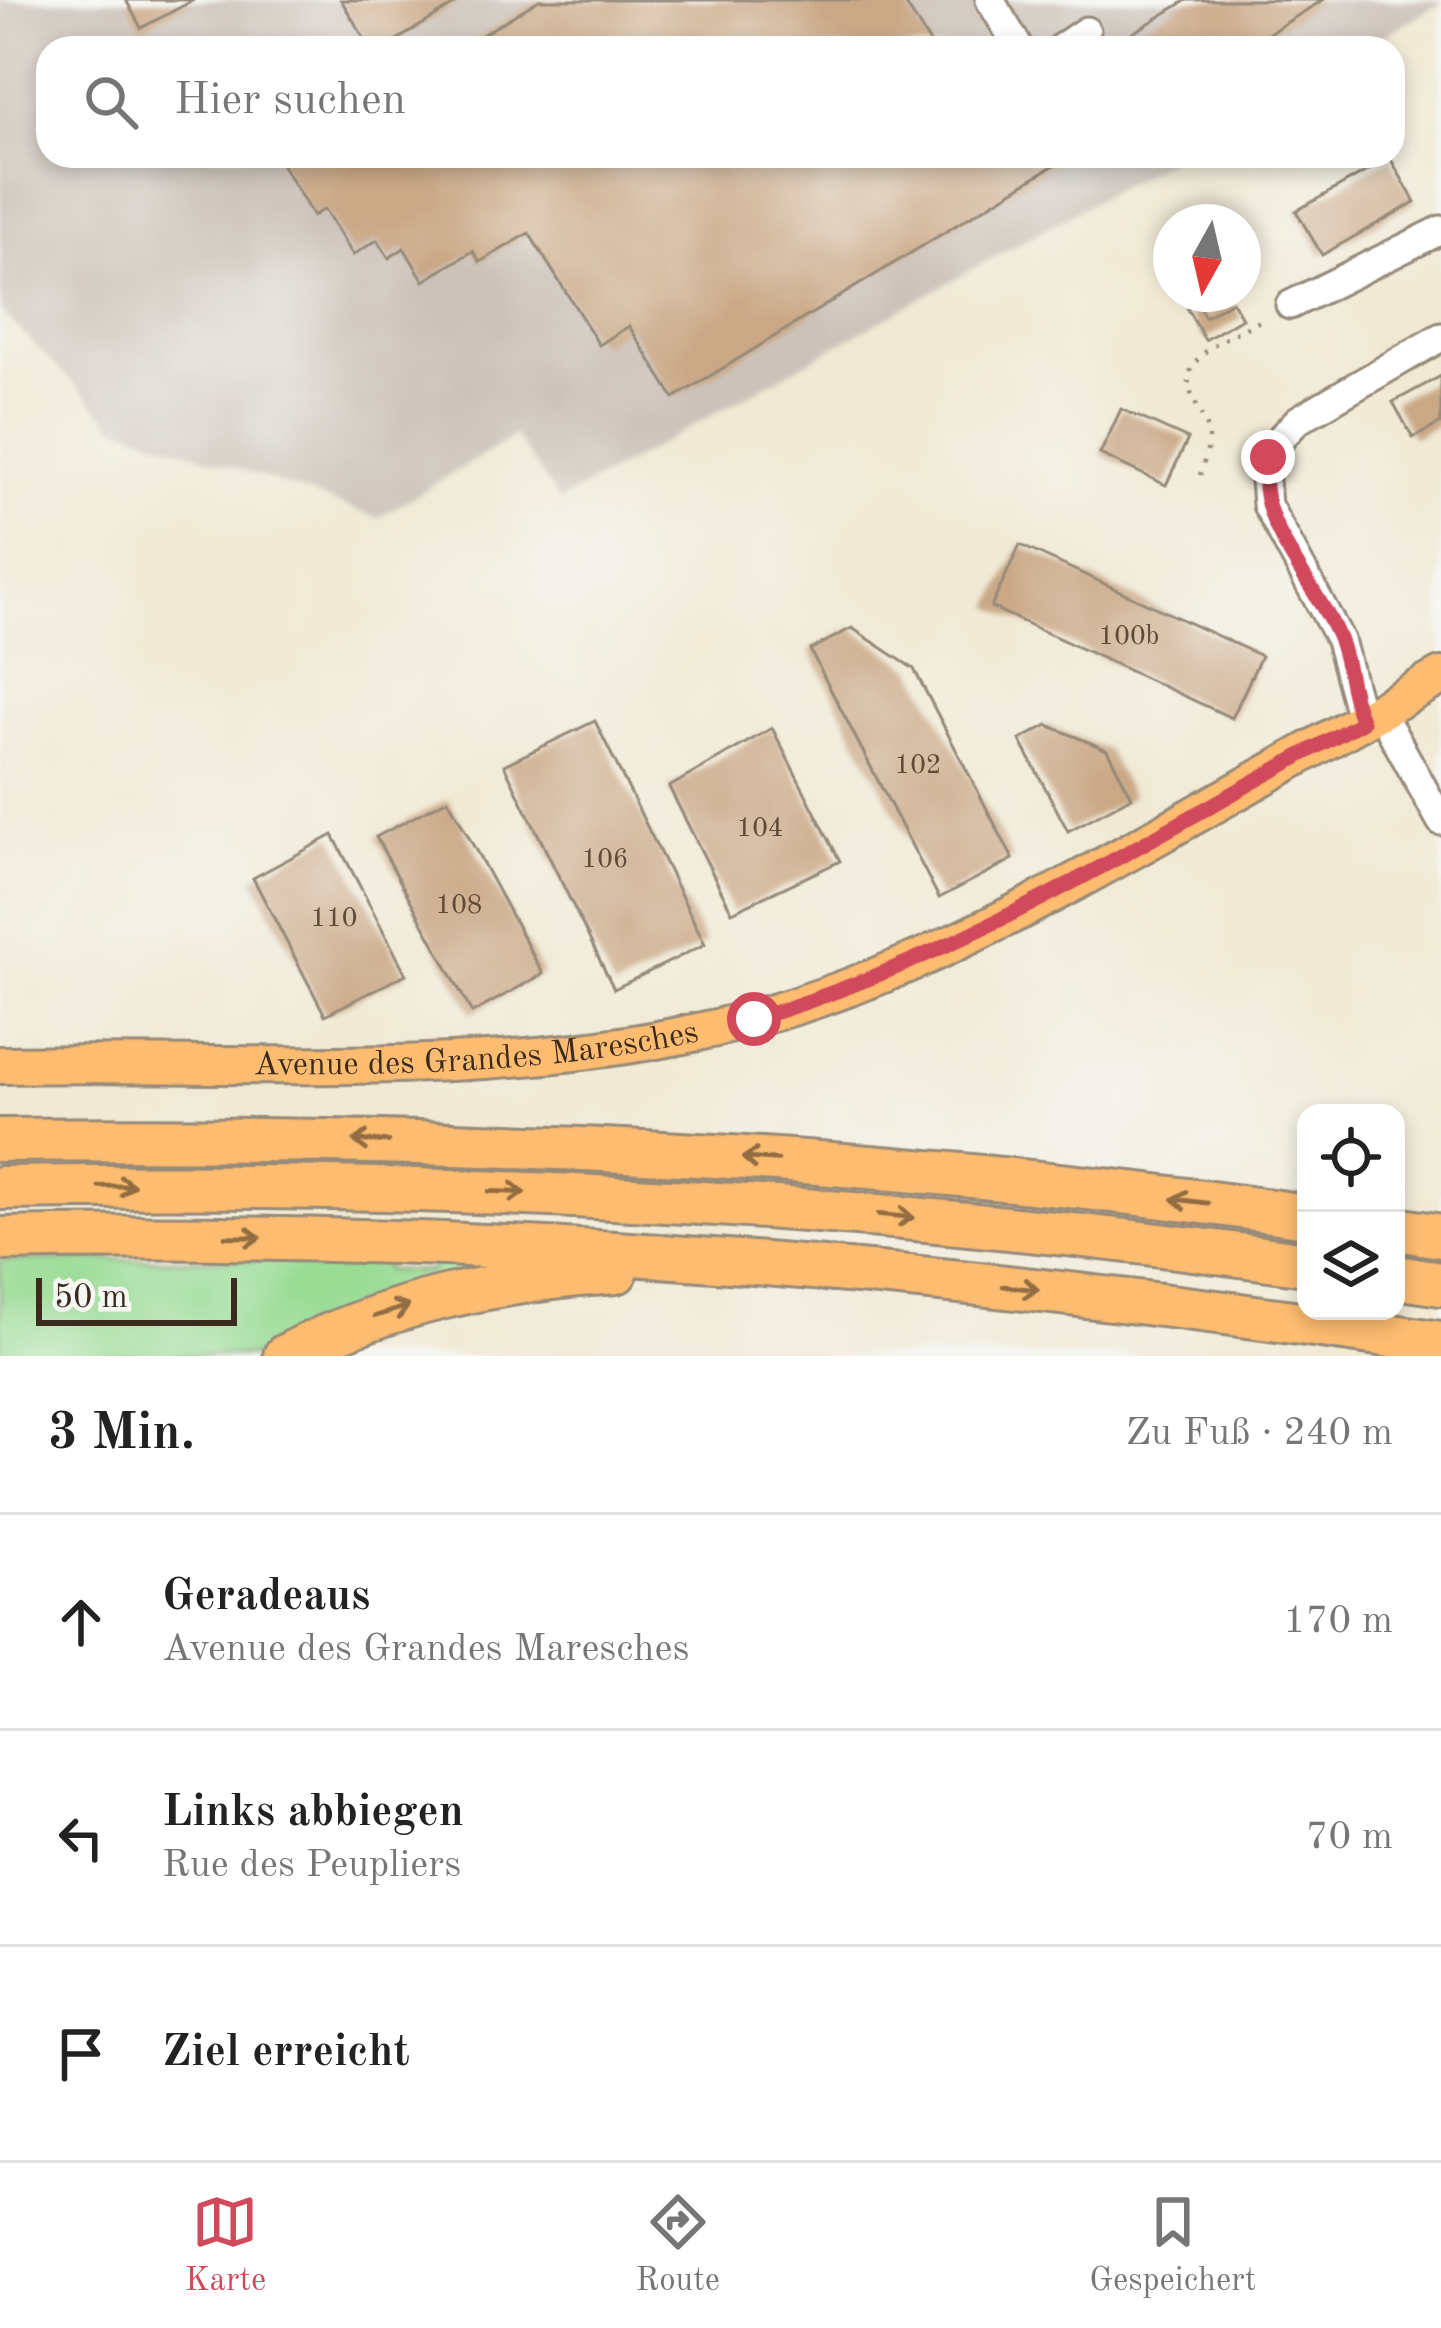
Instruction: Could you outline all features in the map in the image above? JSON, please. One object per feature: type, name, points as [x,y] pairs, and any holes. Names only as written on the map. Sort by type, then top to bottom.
[{"type":"highway","points":[[0,1140],[296,1140],[650,1152],[931,1172],[1297,1215]]},
{"type":"highway","points":[[0,1188],[285,1186],[582,1195],[931,1220],[1297,1263]]},
{"type":"highway","points":[[1405,1230],[1441,1236]]},
{"type":"highway","points":[[0,1239],[234,1236],[458,1241],[862,1272],[1177,1305],[1441,1343]]},
{"type":"highway","points":[[285,1356],[405,1306],[525,1281],[629,1270],[862,1272]]},
{"type":"highway","points":[[1405,1278],[1441,1284]]},
{"type":"main road","name":"Avenue des Grandes Maresches","points":[[0,1065],[514,1060],[623,1046],[750,1020],[945,949],[1049,897],[1441,676]]},
{"type":"street","points":[[990,0],[1011,36]]},
{"type":"street","points":[[1079,36],[1086,31]]},
{"type":"street","points":[[1290,304],[1441,230]]},
{"type":"street","points":[[1441,337],[1298,420],[1275,444],[1264,468],[1267,505],[1340,640],[1371,716],[1441,820]]},
{"type":"path","points":[[1200,475],[1209,442],[1187,387],[1196,360],[1290,304]]},
{"type":"shaded area","points":[[0,0],[1441,0],[1384,36],[36,36],[36,168],[1153,168],[559,501],[515,436],[378,518],[115,425],[0,310]]},
{"type":"green space","points":[[435,1259],[533,1262],[311,1328],[260,1356],[0,1356],[0,1260],[384,1261],[386,1270],[431,1271]]},
{"type":"building","points":[[126,0],[194,0],[141,28]]},
{"type":"building","points":[[341,0],[462,0],[404,36],[363,36]]},
{"type":"building","points":[[539,0],[903,0],[926,36],[480,36]]},
{"type":"building","points":[[1187,0],[1323,0],[1264,36],[1128,36]]},
{"type":"building","points":[[284,168],[1049,168],[674,398],[629,326],[599,345],[529,233],[480,262],[473,251],[424,281],[404,248],[389,258],[377,240],[353,255],[324,209],[313,216]]},
{"type":"building","points":[[1372,168],[1396,168],[1415,202],[1322,255],[1296,211]]},
{"type":"building","points":[[1189,312],[1202,312],[1205,317],[1213,312],[1238,312],[1242,318],[1205,340]]},
{"type":"building","points":[[1441,376],[1441,423],[1413,438],[1393,402]]},
{"type":"building","points":[[1121,409],[1188,439],[1166,485],[1100,454]]},
{"type":"building","points":[[1020,545],[1261,656],[1232,718],[991,607]]},
{"type":"building","points":[[852,628],[914,669],[1013,859],[939,898],[810,650]]},
{"type":"building","points":[[595,721],[705,944],[614,989],[504,765]]},
{"type":"building","points":[[1048,725],[1107,750],[1132,797],[1068,831],[1020,740]]},
{"type":"building","points":[[772,728],[840,861],[732,912],[669,787]]},
{"type":"building","points":[[448,799],[543,974],[472,1013],[376,837]]},
{"type":"building","points":[[333,835],[406,974],[325,1015],[253,878]]},
{"type":"route","points":[[754,1019],[945,949],[1049,897],[1362,722],[1340,640],[1267,505],[1262,479],[1268,457]]}]
